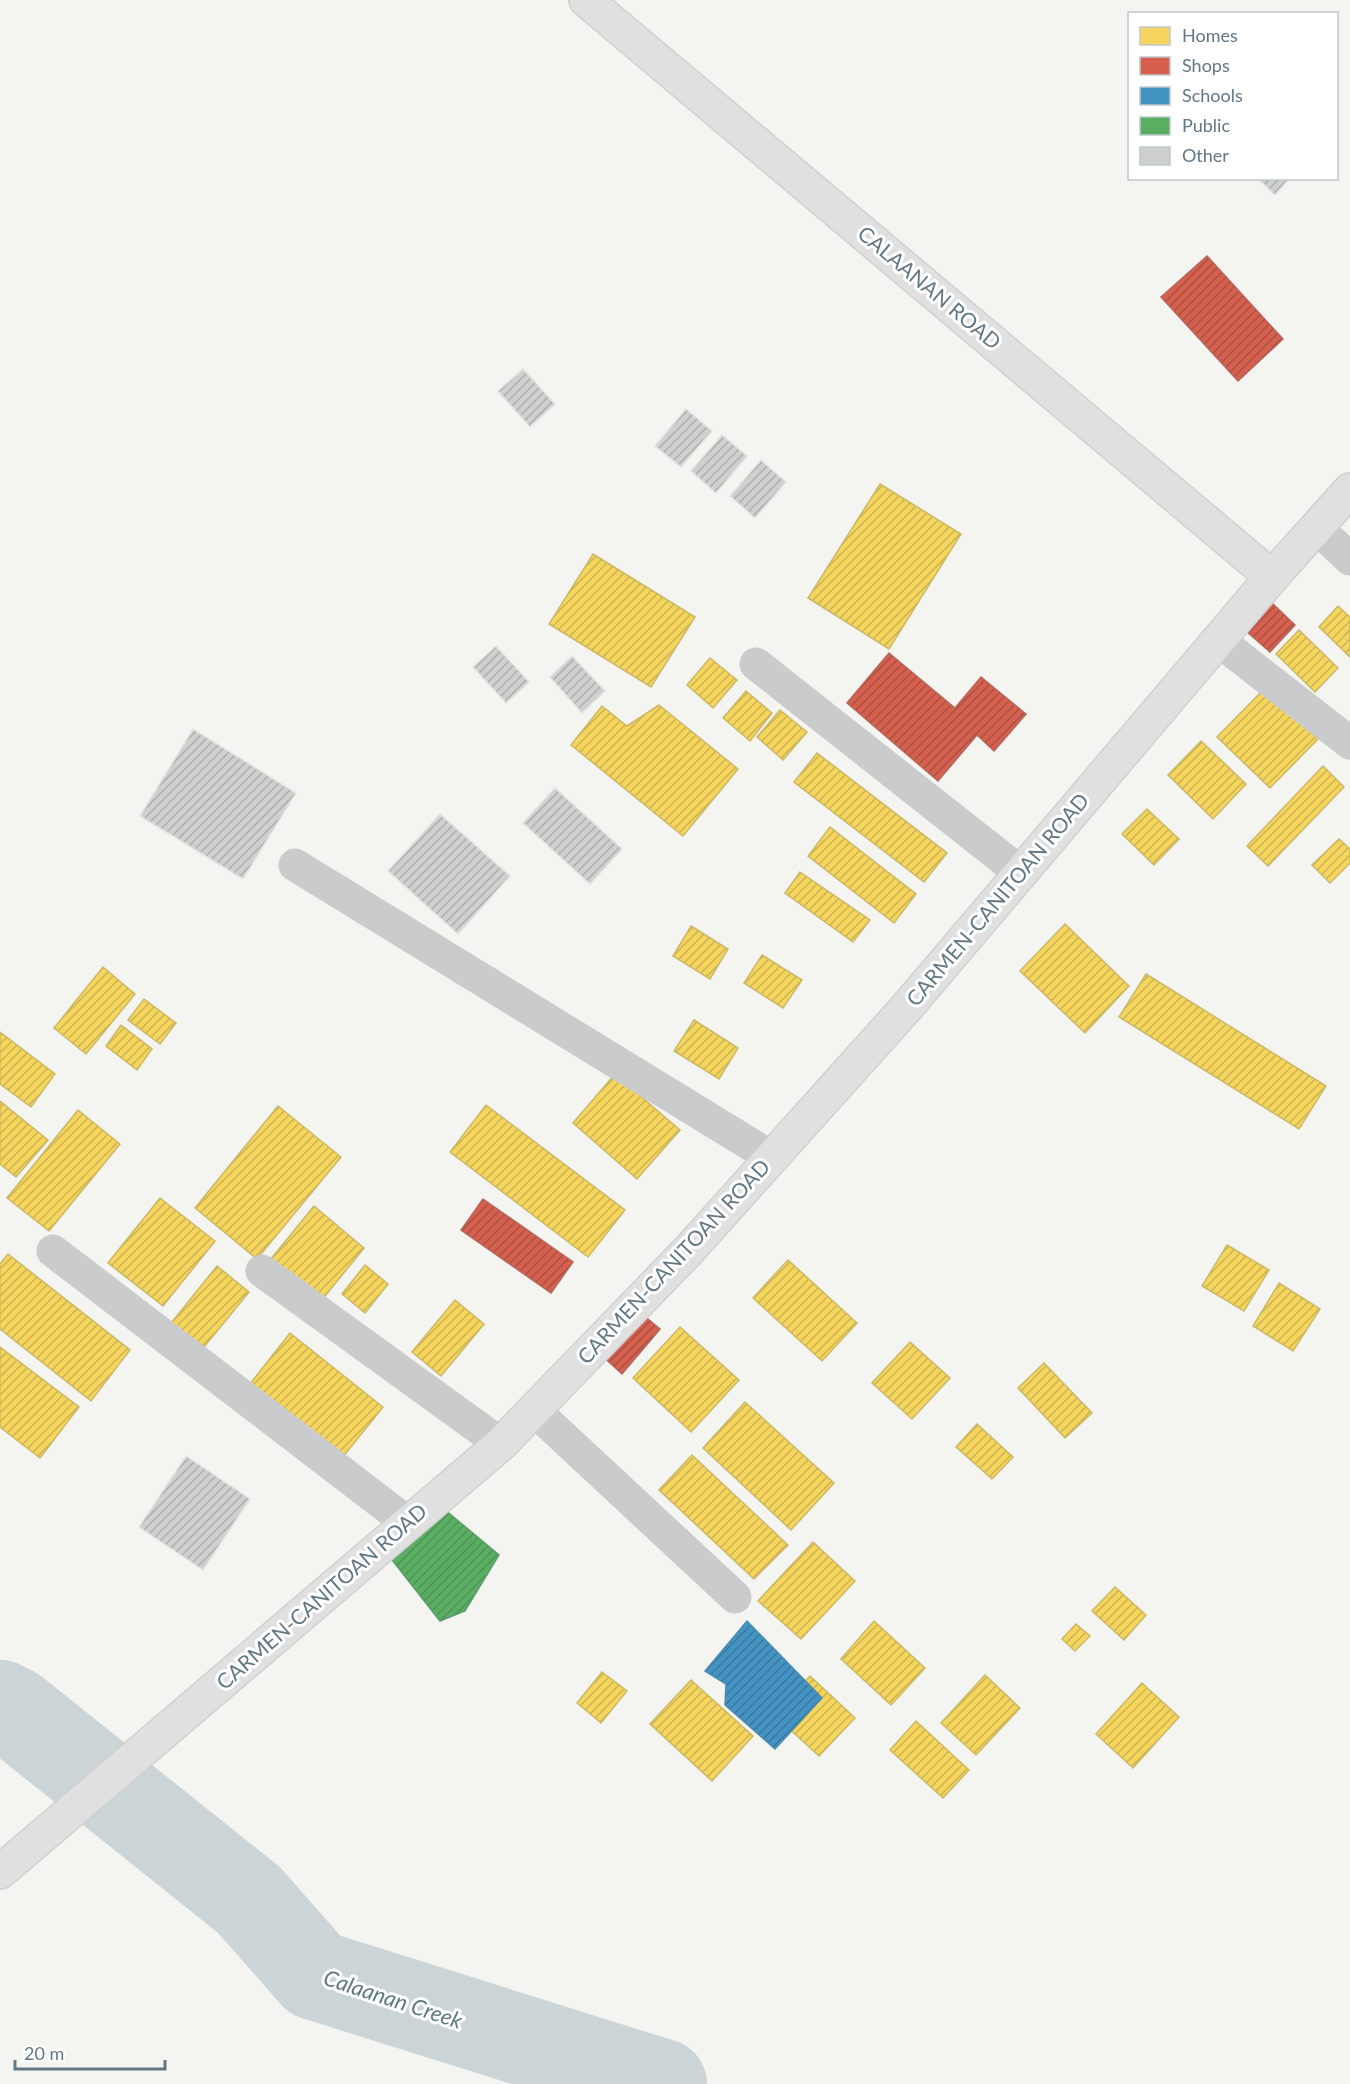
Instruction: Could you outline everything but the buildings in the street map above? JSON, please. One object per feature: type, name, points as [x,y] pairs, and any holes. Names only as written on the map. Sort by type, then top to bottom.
[{"type":"main road","name":"CALAANAN ROAD","points":[[586,0],[1272,577]]},
{"type":"main road","name":"CARMEN-CANITOAN ROAD","points":[[0,1872],[501,1444],[688,1251],[907,1007],[1218,640],[1350,490]]},
{"type":"street","points":[[1317,527],[1350,559]]},
{"type":"street","points":[[1218,640],[1350,743]]},
{"type":"street","points":[[756,664],[1021,873]]},
{"type":"street","points":[[295,866],[771,1157]]},
{"type":"street","points":[[53,1251],[408,1523]]},
{"type":"street","points":[[262,1271],[501,1444]]},
{"type":"street","points":[[534,1410],[735,1597]]},
{"type":"waterway","name":"Calaanan Creek","points":[[0,1705],[14,1712],[249,1900],[315,1975],[662,2084]]}]
